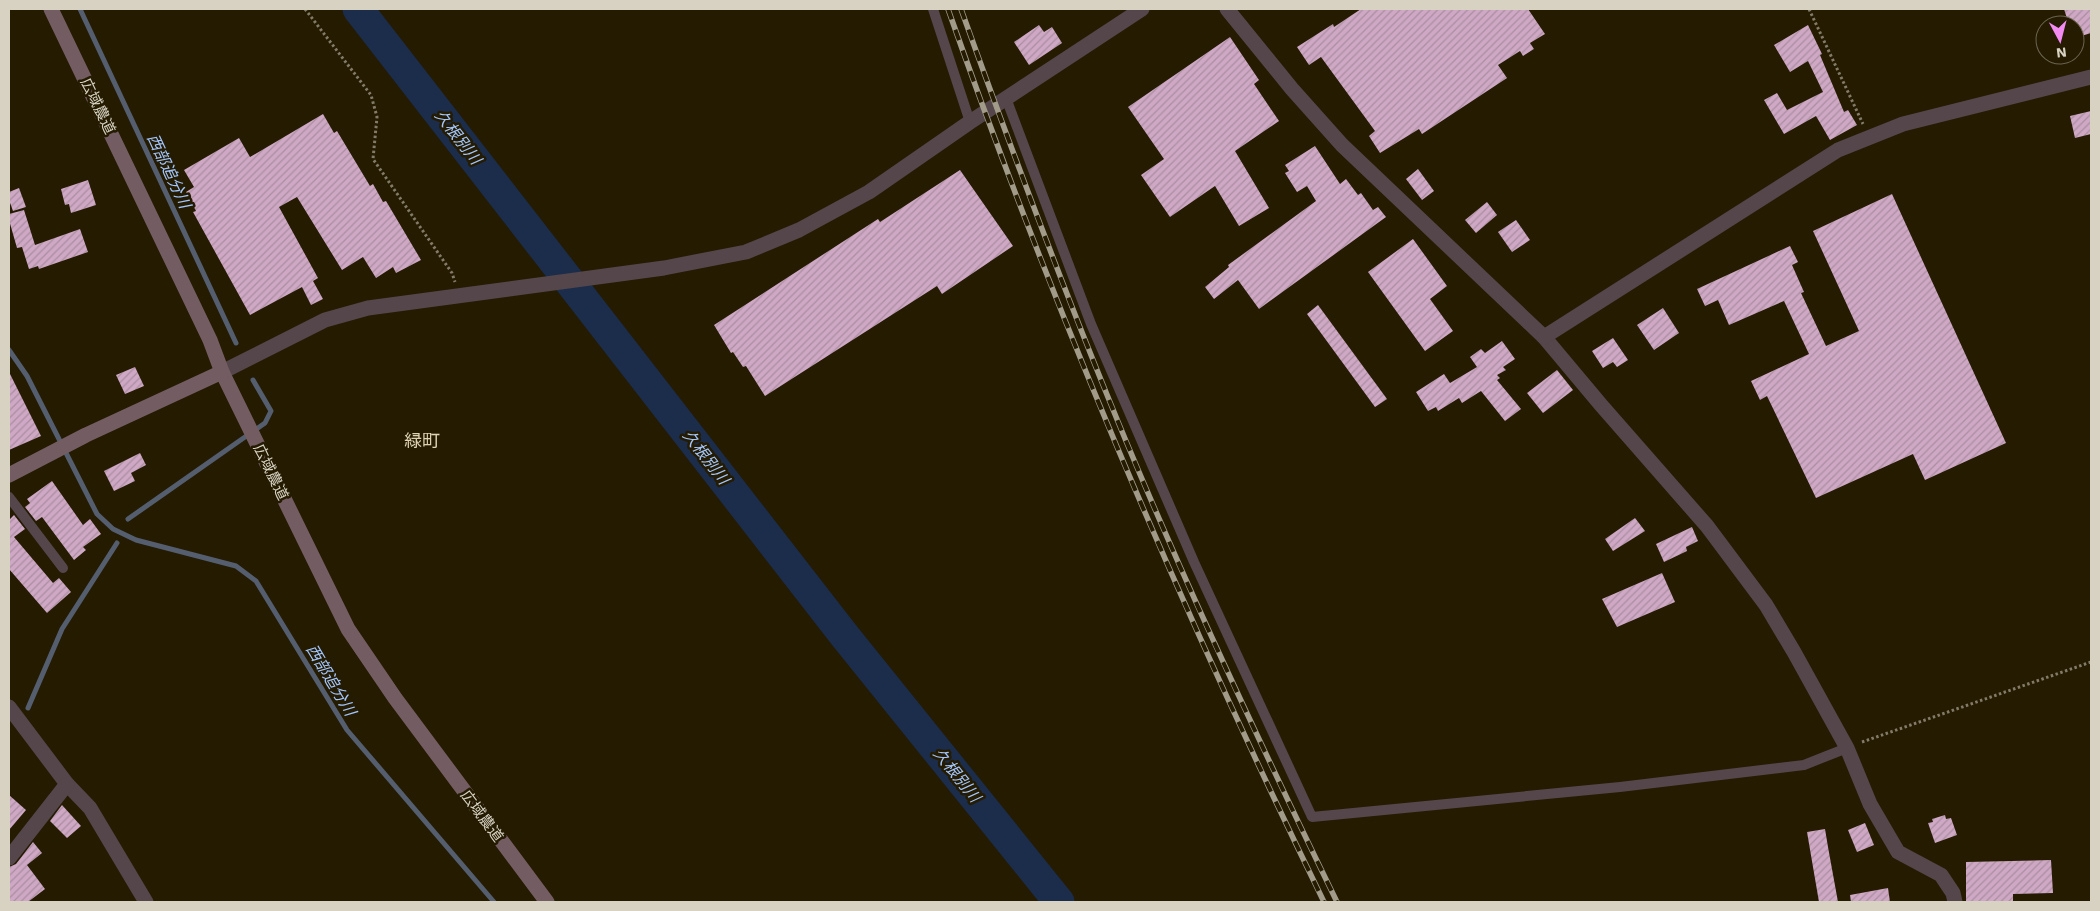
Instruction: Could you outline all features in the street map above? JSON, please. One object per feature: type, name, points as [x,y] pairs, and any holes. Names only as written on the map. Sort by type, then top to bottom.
[{"type":"street","name":"広域農道","points":[[51,9],[193,304],[222,372],[256,443],[348,629],[395,698],[547,902]]},
{"type":"street","points":[[9,475],[325,320],[368,308],[640,271],[746,252],[799,230],[869,192],[970,122],[1142,9]]},
{"type":"street","points":[[1227,9],[1292,89],[1342,145],[1544,337],[1707,526],[1766,605],[1847,748],[1870,804],[1898,852],[1941,875],[1955,902]]},
{"type":"street","points":[[1544,337],[1838,150],[1903,124],[2091,77]]},
{"type":"street","points":[[9,707],[67,784],[90,808],[146,902]]},
{"type":"street","points":[[9,858],[67,784]]},
{"type":"lane","points":[[933,9],[970,122]]},
{"type":"lane","points":[[1006,98],[1091,324],[1194,562],[1312,817],[1620,787],[1804,765],[1847,748]]},
{"type":"lane","points":[[9,497],[64,568]]},
{"type":"path","points":[[305,9],[371,94],[377,117],[373,159],[452,272],[460,296]]},
{"type":"path","points":[[1810,9],[1869,137]]},
{"type":"path","points":[[1847,748],[2091,662]]},
{"type":"building","points":[[1361,9],[1528,9],[1545,34],[1530,43],[1534,49],[1523,56],[1520,51],[1498,65],[1507,78],[1422,134],[1419,129],[1380,153],[1369,136],[1375,131],[1321,57],[1309,65],[1297,47],[1333,24],[1334,27]]},
{"type":"building","points":[[2064,9],[2091,9],[2091,33],[2085,35],[2085,15],[2066,15]]},
{"type":"building","points":[[1039,25],[1044,32],[1052,27],[1062,43],[1029,65],[1014,42]]},
{"type":"building","points":[[1808,25],[1822,54],[1820,55],[1844,112],[1848,110],[1857,125],[1830,140],[1816,116],[1784,134],[1764,100],[1777,93],[1787,110],[1823,92],[1808,61],[1790,72],[1774,45]]},
{"type":"building","points":[[1230,37],[1259,80],[1254,84],[1279,121],[1235,151],[1269,208],[1239,226],[1215,186],[1170,217],[1141,175],[1164,159],[1128,107]]},
{"type":"building","points":[[2091,111],[2091,134],[2075,138],[2070,116]]},
{"type":"building","points":[[323,114],[334,133],[337,131],[370,186],[373,184],[383,202],[386,201],[421,260],[396,273],[393,267],[376,278],[363,257],[342,270],[297,197],[279,207],[318,278],[313,281],[323,299],[311,305],[302,287],[250,315],[193,212],[196,211],[186,192],[194,187],[184,170],[239,138],[250,157]]},
{"type":"building","points":[[1315,146],[1340,184],[1346,179],[1358,195],[1361,193],[1373,210],[1378,207],[1386,217],[1259,309],[1238,280],[1214,299],[1205,287],[1229,267],[1228,265],[1316,201],[1307,186],[1297,192],[1285,173],[1289,171],[1285,165]]},
{"type":"building","points":[[1418,169],[1434,191],[1422,200],[1406,179]]},
{"type":"building","points":[[960,170],[1013,246],[942,294],[937,286],[765,396],[746,366],[743,367],[733,352],[731,353],[714,325],[878,219],[880,222]]},
{"type":"building","points":[[88,180],[96,205],[71,213],[69,204],[65,205],[61,189]]},
{"type":"building","points":[[19,188],[26,207],[13,211],[9,200],[9,192]]},
{"type":"building","points":[[1892,194],[2006,443],[1925,480],[1913,454],[1816,498],[1767,396],[1760,400],[1751,381],[1809,354],[1784,301],[1729,325],[1718,300],[1705,306],[1697,289],[1790,246],[1798,262],[1792,265],[1804,292],[1801,293],[1826,346],[1859,331],[1813,231]]},
{"type":"building","points":[[1487,202],[1497,215],[1476,233],[1465,220]]},
{"type":"building","points":[[24,210],[35,245],[80,229],[88,252],[39,269],[38,266],[29,269],[22,247],[17,248],[9,220],[9,214]]},
{"type":"building","points":[[1516,220],[1530,240],[1512,252],[1498,232]]},
{"type":"building","points":[[1413,239],[1447,286],[1430,299],[1453,331],[1425,351],[1368,272]]},
{"type":"building","points":[[1318,305],[1387,399],[1375,407],[1307,314]]},
{"type":"building","points":[[1663,308],[1679,333],[1654,350],[1637,325]]},
{"type":"building","points":[[1613,338],[1628,360],[1617,367],[1613,362],[1603,368],[1592,351]]},
{"type":"building","points":[[1502,341],[1515,359],[1503,367],[1506,370],[1497,375],[1500,378],[1497,380],[1521,409],[1505,421],[1481,391],[1462,403],[1459,398],[1438,411],[1436,407],[1428,411],[1416,392],[1444,374],[1450,383],[1477,367],[1470,357],[1481,349],[1485,353]]},
{"type":"building","points":[[135,367],[144,386],[125,394],[116,375]]},
{"type":"building","points":[[1557,370],[1573,390],[1543,413],[1527,393]]},
{"type":"building","points":[[9,372],[41,436],[9,450]]},
{"type":"building","points":[[140,453],[146,465],[131,473],[135,481],[114,491],[104,471]]},
{"type":"building","points":[[52,481],[83,525],[90,519],[101,534],[83,547],[86,550],[74,560],[42,517],[36,521],[25,507],[30,503],[27,499]]},
{"type":"building","points":[[14,515],[25,529],[14,537],[53,583],[59,578],[71,592],[47,613],[9,569],[9,520]]},
{"type":"building","points":[[1635,518],[1645,531],[1613,551],[1605,539]]},
{"type":"building","points":[[1692,527],[1698,541],[1686,547],[1687,551],[1664,562],[1656,544]]},
{"type":"building","points":[[1662,573],[1675,602],[1617,627],[1602,599]]},
{"type":"building","points":[[9,795],[26,810],[9,830]]},
{"type":"building","points":[[62,805],[81,826],[67,838],[50,821]]},
{"type":"building","points":[[1945,815],[1946,819],[1951,818],[1957,835],[1935,843],[1928,823],[1933,822],[1932,819]]},
{"type":"building","points":[[1865,823],[1874,845],[1857,852],[1848,830]]},
{"type":"building","points":[[1825,829],[1838,902],[1819,902],[1807,832]]},
{"type":"building","points":[[33,842],[42,853],[27,865],[45,889],[28,902],[9,902],[9,867],[16,864]]},
{"type":"building","points":[[2051,860],[2053,893],[2013,894],[2013,902],[1966,902],[1966,862]]},
{"type":"building","points":[[1888,888],[1890,902],[1851,902],[1850,895]]},
{"type":"waterway","name":"西部追分川","points":[[80,9],[236,343]]},
{"type":"waterway","name":"久根別川","points":[[358,9],[844,635],[1059,902]]},
{"type":"waterway","name":"西部追分川","points":[[9,350],[27,376],[97,514],[113,529],[136,540],[236,566],[256,581],[347,730],[494,902]]},
{"type":"waterway","name":"西部追分川","points":[[128,519],[265,423],[271,411],[253,380]]},
{"type":"waterway","name":"西部追分川","points":[[28,708],[62,629],[117,543]]},
{"type":"railway","points":[[948,9],[1032,236],[1123,461],[1220,683],[1324,902]]},
{"type":"railway","points":[[961,9],[1041,226],[1126,441],[1228,673],[1337,902]]},
{"type":"district","name":"緑町","points":[[422,440]]}]
